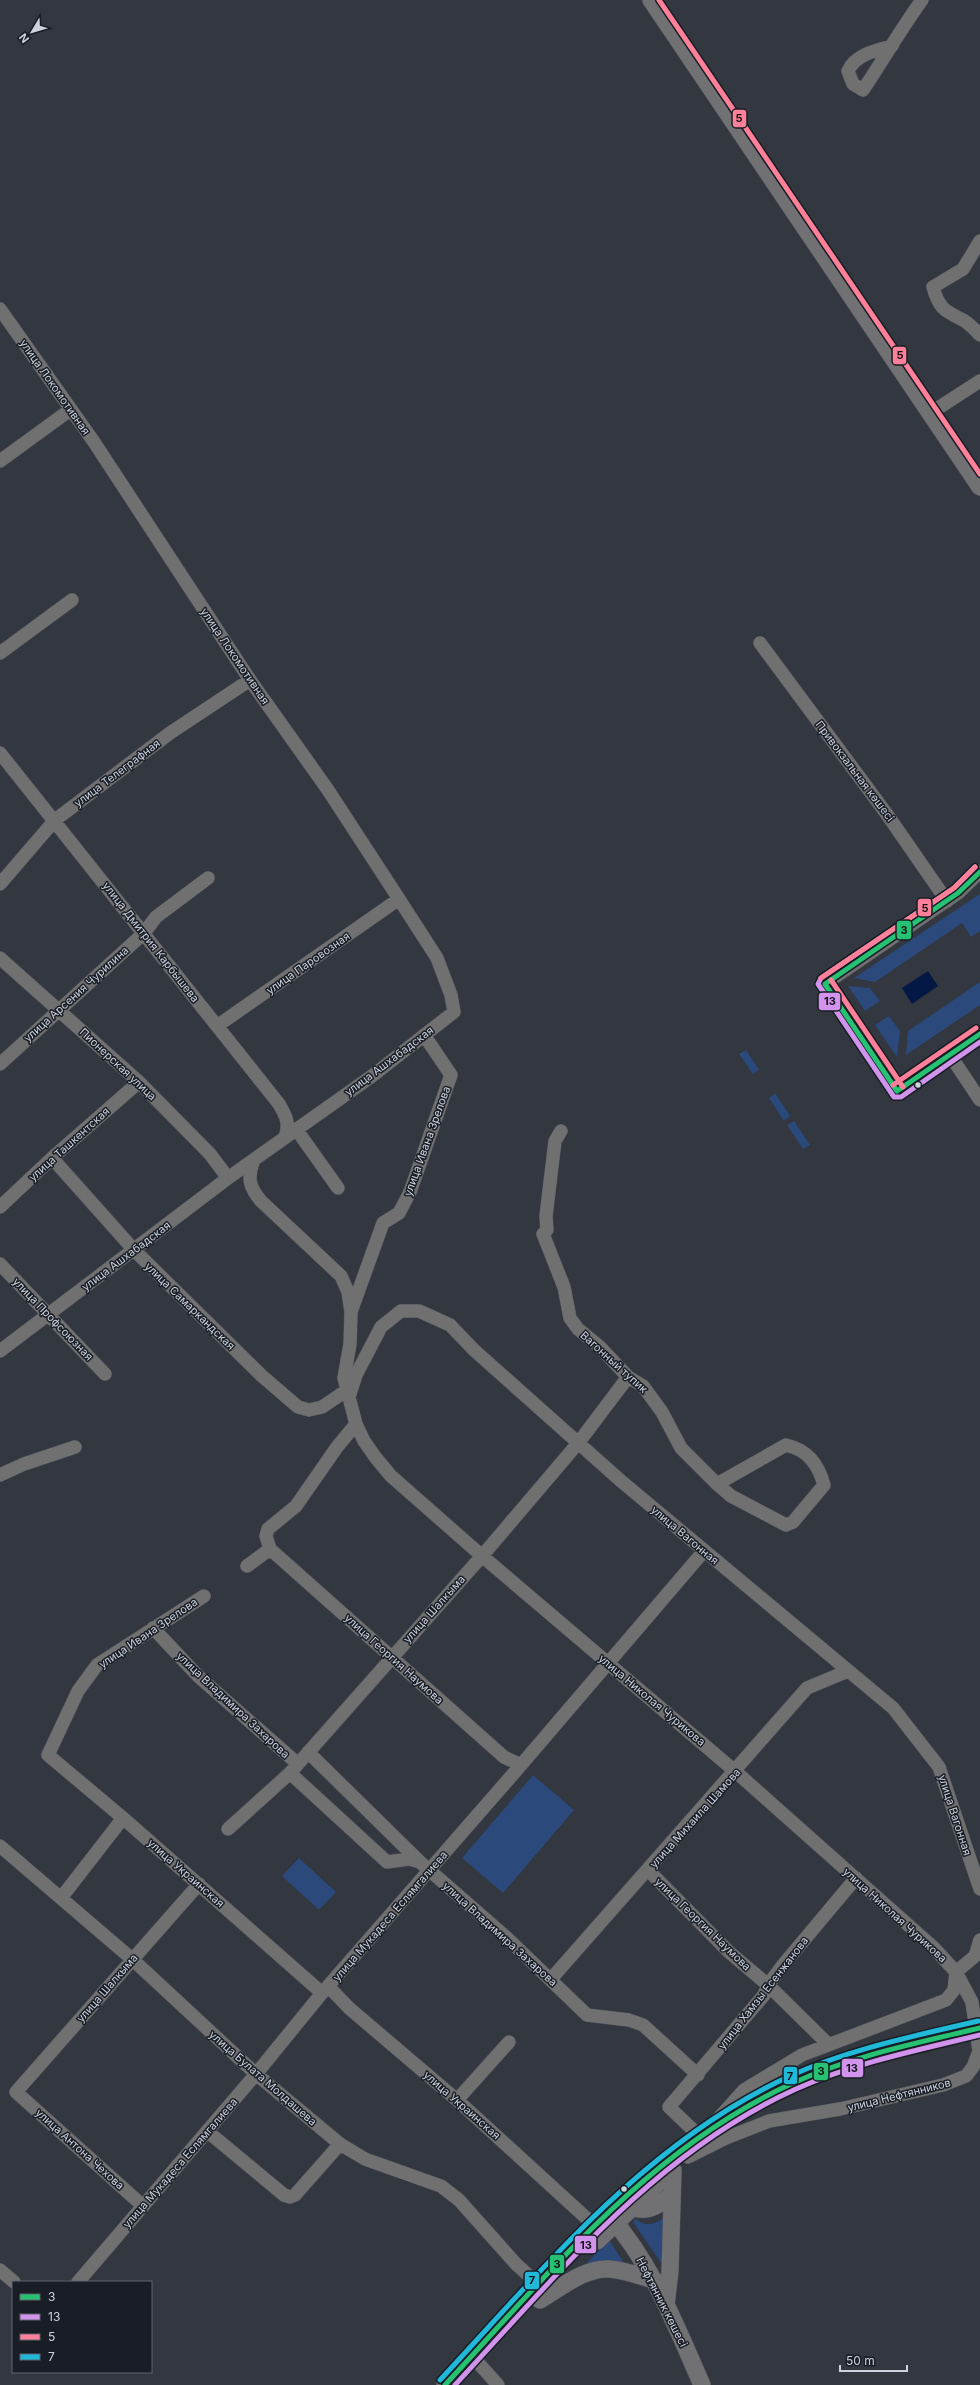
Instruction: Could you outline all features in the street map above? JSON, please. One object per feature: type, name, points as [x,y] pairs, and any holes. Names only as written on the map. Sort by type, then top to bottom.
[{"type":"main road","points":[[651,0],[980,487]]},
{"type":"main road","points":[[627,2204],[716,2137],[776,2102],[825,2081],[943,2043],[980,2028]]},
{"type":"main road","points":[[444,2385],[475,2360],[612,2218],[703,2132],[770,2094],[820,2072],[877,2053],[980,2039]]},
{"type":"main road","points":[[666,2305],[670,2271],[672,2170]]},
{"type":"main road","points":[[627,2204],[643,2210],[652,2208],[671,2195]]},
{"type":"main road","points":[[539,2293],[595,2226],[612,2218]]},
{"type":"main road","name":"Нефтянник көшесі","points":[[612,2218],[654,2280],[702,2385]]},
{"type":"main road","points":[[539,2293],[594,2271],[609,2269],[654,2280]]},
{"type":"main road","points":[[458,2385],[475,2360]]},
{"type":"street","points":[[892,46],[922,0]]},
{"type":"street","points":[[980,242],[963,268],[933,287],[937,301],[951,316],[964,321],[980,335]]},
{"type":"street","name":"улица Локомотивная","points":[[0,309],[94,442],[250,680],[328,790],[400,899],[437,958],[451,995],[454,1012]]},
{"type":"street","points":[[930,414],[980,381]]},
{"type":"street","points":[[0,461],[70,410]]},
{"type":"street","points":[[0,653],[72,600]]},
{"type":"street","name":"Привокзальная көшесі","points":[[760,643],[886,812],[947,901]]},
{"type":"street","name":"улица Телеграфная","points":[[0,884],[55,820],[170,733],[250,680]]},
{"type":"street","name":"улица Дмитрия Карбышева","points":[[0,753],[55,820],[287,1117],[289,1127],[285,1137]]},
{"type":"street","points":[[980,872],[947,901],[825,984],[897,1091],[980,1034]]},
{"type":"street","name":"улица Арсения Чурилина","points":[[0,1064],[58,1009],[144,934],[156,917],[208,878]]},
{"type":"street","name":"улица Паровозная","points":[[217,1026],[400,899]]},
{"type":"street","name":"Пионерская улица","points":[[0,958],[139,1082],[210,1154],[228,1178]]},
{"type":"street","name":"улица Ашхабадская","points":[[0,1351],[228,1178],[253,1162],[296,1129],[372,1076],[454,1012]]},
{"type":"street","name":"улица Ивана Зрелова","points":[[351,1312],[383,1223],[399,1213],[410,1192],[452,1075],[424,1035]]},
{"type":"street","points":[[950,1055],[980,1100]]},
{"type":"street","name":"улица Ташкентская","points":[[0,1207],[52,1158],[139,1082]]},
{"type":"street","points":[[296,1129],[338,1188]]},
{"type":"street","name":"Вагонный тупик","points":[[561,1131],[555,1141],[546,1216],[547,1230],[543,1234],[564,1287],[570,1318],[578,1329],[600,1347],[628,1377],[643,1386],[662,1412],[681,1448],[717,1484],[731,1496],[786,1525],[793,1522],[824,1485],[810,1456],[799,1448],[786,1445],[717,1484]]},
{"type":"street","name":"улица Самаркандская","points":[[52,1158],[134,1250],[262,1376],[298,1407],[309,1410],[322,1407],[348,1395]]},
{"type":"street","name":"улица Ивана Зрелова","points":[[253,1162],[249,1181],[252,1190],[262,1202],[341,1276],[348,1292],[351,1312],[350,1344],[344,1378],[356,1424]]},
{"type":"street","name":"улица Профсоюзная","points":[[0,1264],[105,1374]]},
{"type":"street","name":"улица Вагонная","points":[[348,1395],[356,1375],[380,1327],[400,1311],[419,1311],[450,1325],[474,1350],[621,1481],[893,1708],[939,1767],[980,1889]]},
{"type":"street","name":"улица Шалкыма","points":[[228,1829],[294,1768],[391,1656],[482,1556],[579,1442],[628,1377]]},
{"type":"street","points":[[247,1566],[270,1549],[266,1536],[268,1530],[296,1506],[337,1447],[356,1424]]},
{"type":"street","name":"улица Николая Чурикова","points":[[356,1424],[364,1441],[391,1476],[482,1556],[736,1772],[934,1947],[956,1972]]},
{"type":"street","points":[[0,1475],[24,1464],[74,1447]]},
{"type":"street","name":"улица Георгия Наумова","points":[[270,1549],[504,1757],[521,1765]]},
{"type":"street","name":"улица Мукадеса Еслямгалиева","points":[[79,2281],[256,2074],[425,1866],[521,1765],[704,1551]]},
{"type":"street","name":"улица Ивана Зрелова","points":[[48,1755],[78,1691],[97,1666],[204,1596]]},
{"type":"street","name":"улица Владимира Захарова","points":[[153,1628],[198,1676],[294,1768],[387,1862],[409,1859],[425,1866],[551,1979],[566,1996],[587,2015],[630,2020],[643,2025],[698,2075]]},
{"type":"street","name":"улица Михаила Шамова","points":[[551,1979],[736,1772],[807,1688],[848,1671]]},
{"type":"street","points":[[308,1752],[425,1866]]},
{"type":"street","name":"улица Украинская","points":[[48,1755],[199,1884],[324,1989],[349,2008],[457,2100],[595,2226]]},
{"type":"street","points":[[60,1898],[123,1818]]},
{"type":"street","name":"улица Булата Молдашева","points":[[0,1846],[132,1960],[256,2074],[340,2144],[365,2159],[441,2186],[459,2200],[516,2264],[539,2293]]},
{"type":"street","name":"улица Георгия Наумова","points":[[648,1870],[729,1952],[768,1985],[828,2044]]},
{"type":"street","name":"улица Хамзы Есенжанова","points":[[703,2132],[692,2129],[669,2107],[698,2075],[764,1995],[768,1985],[856,1878]]},
{"type":"street","name":"улица Шалкыма","points":[[16,2092],[199,1884]]},
{"type":"street","points":[[946,2000],[954,1990],[956,1972],[976,1956],[980,1940]]},
{"type":"street","name":"улица Нефтянников","points":[[688,2157],[726,2138],[769,2122],[840,2109],[943,2085],[966,2076],[975,2063],[979,2051],[976,2001],[956,1972]]},
{"type":"street","points":[[703,2132],[744,2090],[754,2082],[802,2056],[828,2044],[946,2000],[957,1999],[976,2001]]},
{"type":"street","points":[[457,2100],[509,2042]]},
{"type":"street","name":"улица Антона Чехова","points":[[16,2092],[143,2206]]},
{"type":"street","points":[[207,2131],[284,2194],[290,2197],[295,2194],[340,2144]]},
{"type":"street","points":[[0,2270],[13,2281]]},
{"type":"street","points":[[475,2360],[498,2385]]},
{"type":"shaded area","points":[[980,894],[980,931],[971,937],[962,923],[875,982],[854,978]]},
{"type":"shaded area","points":[[928,971],[938,986],[912,1004],[902,988]]},
{"type":"shaded area","points":[[980,982],[980,1005],[906,1055],[908,1031]]},
{"type":"shaded area","points":[[848,986],[870,988],[880,1001],[865,1011]]},
{"type":"shaded area","points":[[889,1016],[900,1031],[897,1057],[875,1025]]},
{"type":"shaded area","points":[[746,1050],[759,1070],[753,1074],[739,1054]]},
{"type":"shaded area","points":[[775,1093],[790,1116],[784,1121],[769,1098]]},
{"type":"shaded area","points":[[794,1121],[810,1145],[803,1149],[787,1125]]},
{"type":"shaded area","points":[[533,1775],[574,1810],[503,1893],[462,1858]]},
{"type":"shaded area","points":[[299,1858],[336,1892],[319,1910],[282,1876]]},
{"type":"shaded area","points":[[663,2218],[666,2270],[633,2222],[635,2219],[642,2223],[652,2224]]},
{"type":"shaded area","points":[[609,2240],[628,2269],[579,2271]]},
{"type":"transit line","name":"5","points":[[659,0],[980,474]]},
{"type":"transit line","name":"13","points":[[975,867],[954,888],[821,978],[818,984],[894,1097],[901,1097],[980,1042]]},
{"type":"transit line","name":"5","points":[[821,978],[954,888],[975,867]]},
{"type":"transit line","name":"3","points":[[825,984],[958,893],[980,872]]},
{"type":"transit line","name":"5","points":[[831,980],[903,1087]]},
{"type":"transit line","name":"3","points":[[825,984],[897,1091]]},
{"type":"transit line","name":"5","points":[[893,1085],[976,1028]]},
{"type":"transit line","name":"3","points":[[897,1091],[980,1034]]},
{"type":"transit line","name":"7","points":[[440,2380],[519,2294],[600,2210],[644,2171],[689,2135],[738,2103],[812,2066],[882,2044],[978,2021]]},
{"type":"transit line","name":"3","points":[[445,2385],[524,2299],[605,2216],[648,2177],[693,2142],[741,2110],[793,2083],[815,2074],[838,2065],[885,2051],[980,2028]]},
{"type":"transit line","name":"13","points":[[455,2385],[532,2301],[611,2219],[653,2181],[698,2146],[745,2115],[796,2089],[818,2080],[863,2064],[980,2035]]}]
